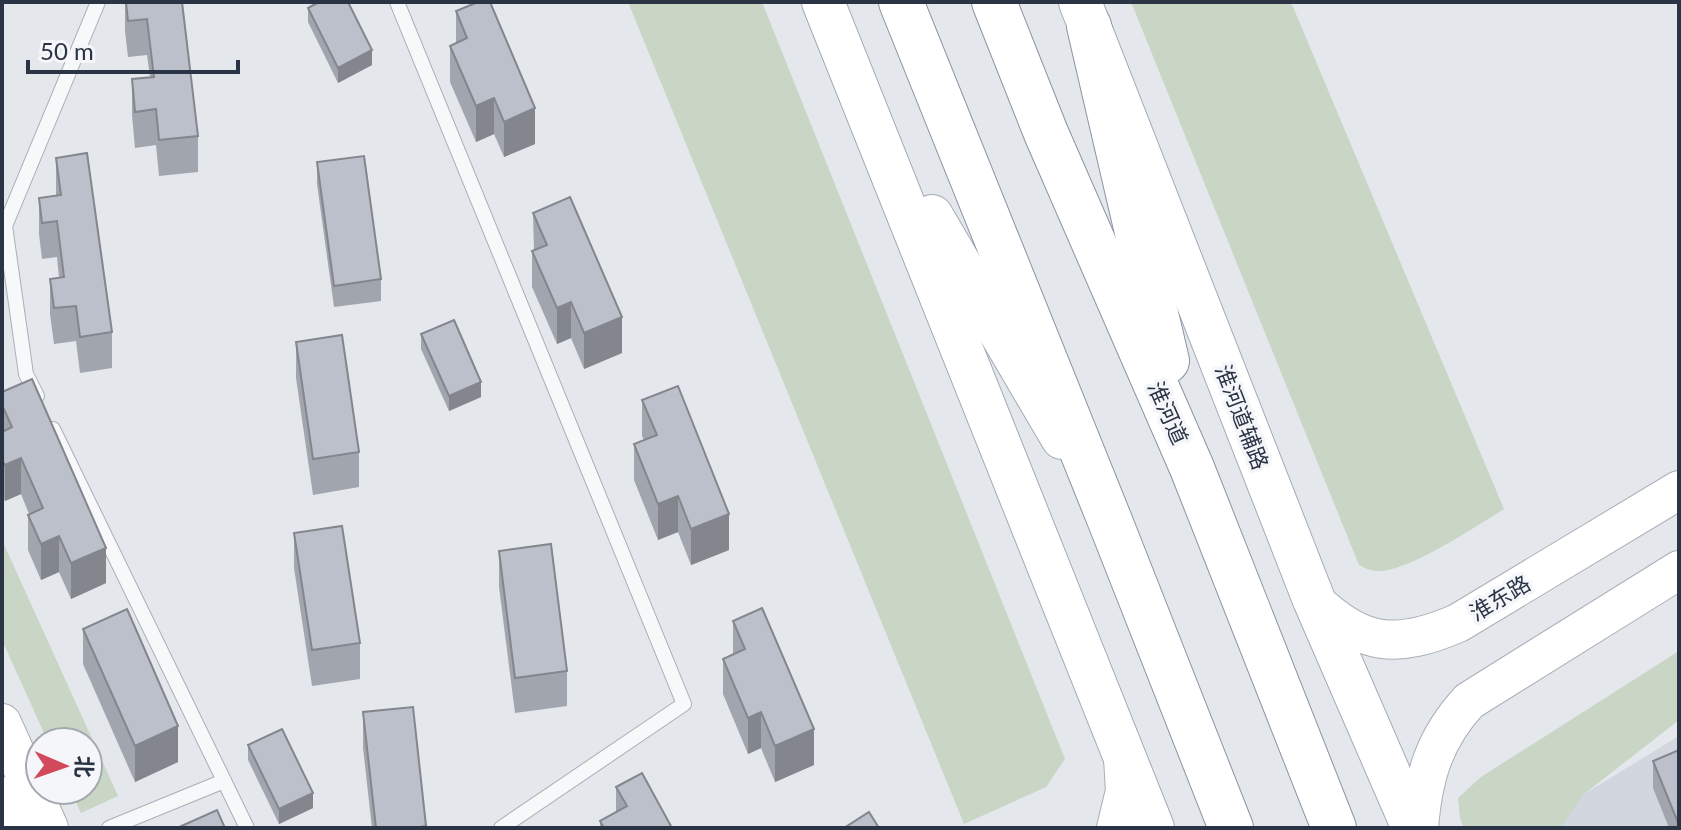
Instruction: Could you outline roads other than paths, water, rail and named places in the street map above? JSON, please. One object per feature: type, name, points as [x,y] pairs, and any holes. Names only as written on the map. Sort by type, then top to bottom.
[{"type":"highway","points":[[901,2],[1231,828]]},
{"type":"highway","name":"淮河道","points":[[994,2],[1053,148],[1192,468],[1334,828]]},
{"type":"highway","points":[[1085,14],[1192,468]]},
{"type":"main road","points":[[823,2],[1153,828]]},
{"type":"main road","name":"淮河道辅路","points":[[1085,14],[1314,600],[1416,828]]},
{"type":"main road","points":[[862,98],[1110,521]]},
{"type":"main road","name":"淮东路","points":[[1314,600],[1336,622],[1359,633],[1397,641],[1429,636],[1458,623],[1679,490]]},
{"type":"main road","points":[[1416,828],[1422,788],[1433,756],[1451,721],[1469,701],[1679,570]]},
{"type":"main road","points":[[2,723],[49,828]]},
{"type":"main road","points":[[1116,828],[1125,791],[1122,751]]},
{"type":"main road","points":[[2,796],[17,828]]},
{"type":"lane","points":[[98,2],[5,226],[26,374],[247,828]]},
{"type":"lane","points":[[397,2],[684,704],[501,828]]},
{"type":"lane","points":[[109,828],[224,781]]}]
